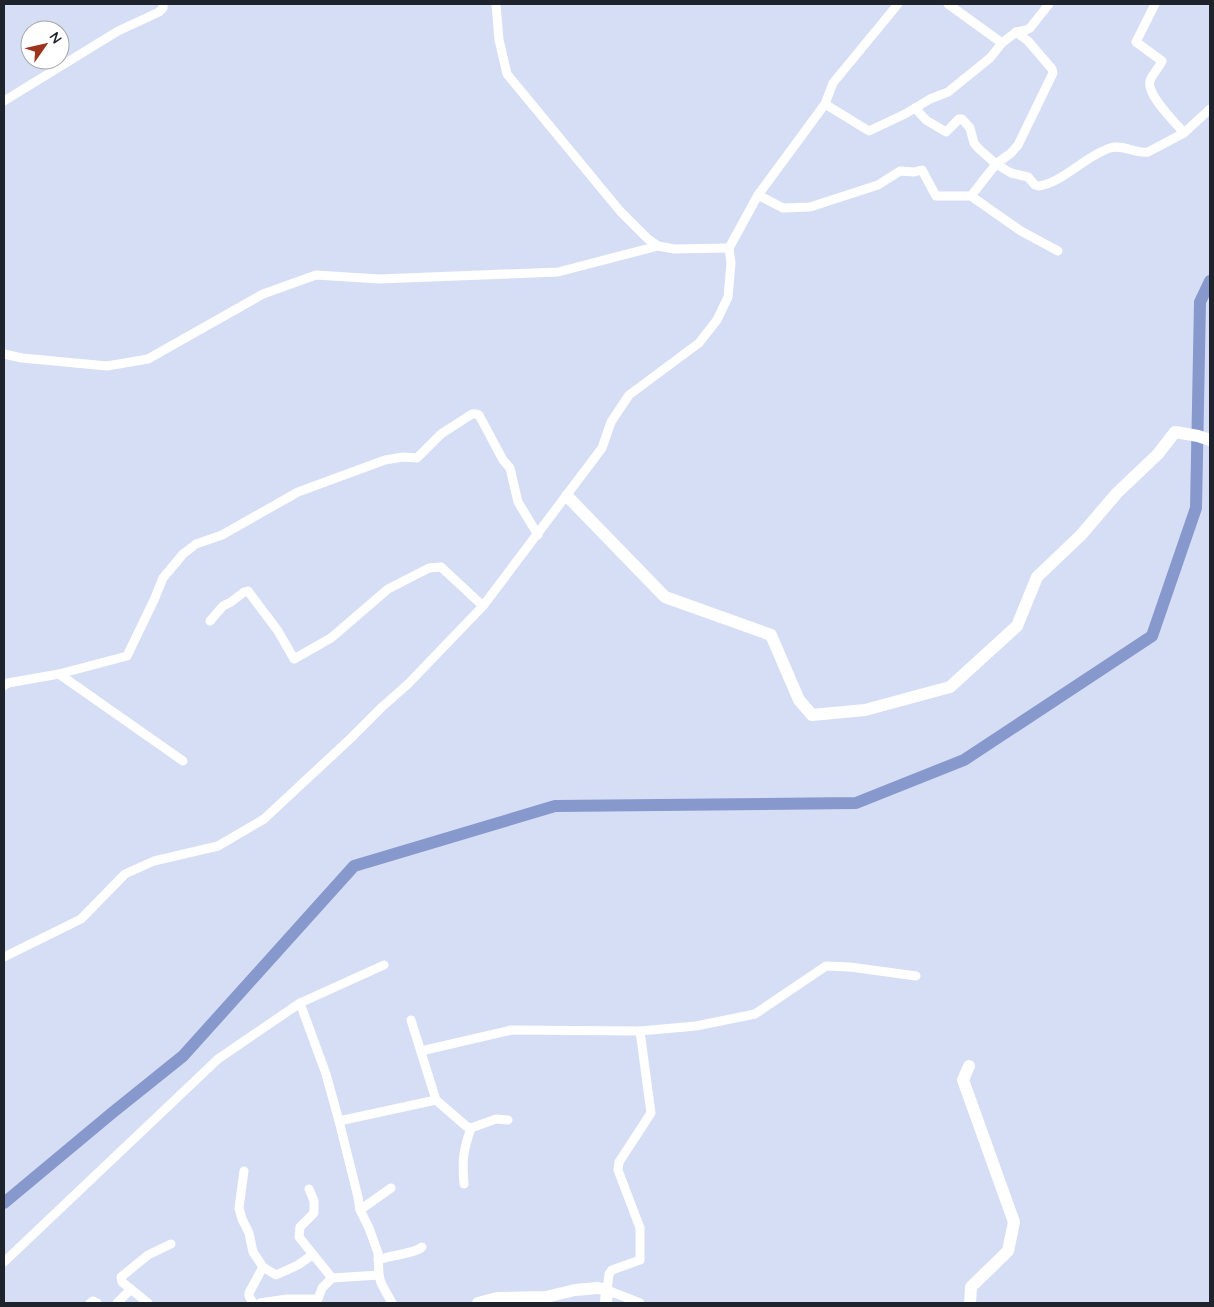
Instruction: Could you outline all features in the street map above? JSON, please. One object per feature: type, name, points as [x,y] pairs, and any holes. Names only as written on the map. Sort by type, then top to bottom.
[{"type":"street","points":[[4,101],[118,32],[159,12],[163,8],[163,4]]},
{"type":"street","points":[[496,4],[499,40],[506,74],[620,211],[648,240],[658,246],[674,249],[729,248]]},
{"type":"street","points":[[4,957],[81,920],[125,874],[154,861],[218,846],[264,819],[408,684],[483,606],[602,448],[611,422],[629,395],[699,343],[717,320],[728,297],[731,264],[729,248],[758,196],[824,104],[833,83],[898,4]]},
{"type":"street","points":[[948,4],[1002,43]]},
{"type":"street","points":[[824,104],[869,131],[930,99],[948,92],[990,58],[1002,43],[1016,32],[1030,28],[1048,4]]},
{"type":"street","points":[[1155,4],[1136,42],[1162,61],[1149,82],[1150,87],[1158,103],[1184,133]]},
{"type":"street","points":[[971,196],[996,164],[1018,146],[1054,71],[1028,41],[1016,32]]},
{"type":"street","points":[[915,108],[926,120],[946,132],[962,119],[970,128],[974,143],[996,164],[1011,174],[1028,177],[1035,185],[1039,186],[1054,181],[1091,157],[1110,148],[1118,146],[1142,153],[1148,152],[1184,133],[1210,109]]},
{"type":"street","points":[[758,196],[783,208],[810,207],[878,185],[900,171],[914,172],[922,170],[936,196],[971,196],[1021,231],[1058,251]]},
{"type":"street","points":[[4,354],[22,358],[107,366],[148,359],[262,294],[316,275],[379,279],[558,272],[658,246]]},
{"type":"street","points":[[4,686],[8,683],[59,674],[126,656],[163,578],[183,554],[196,544],[222,535],[298,492],[385,460],[403,457],[417,458],[441,434],[472,414],[479,416],[503,460],[510,468],[518,502],[538,535]]},
{"type":"street","points":[[567,496],[665,597],[771,635],[799,700],[812,715],[865,710],[950,687],[1017,626],[1037,577],[1081,535],[1116,493],[1158,454],[1175,432],[1210,440]]},
{"type":"street","points":[[210,621],[225,604],[231,602],[244,592],[248,592],[278,630],[294,659],[330,638],[388,589],[429,568],[440,567],[483,606]]},
{"type":"street","points":[[59,674],[183,761]]},
{"type":"street","points":[[4,1262],[218,1059],[300,1004],[384,965]]},
{"type":"street","points":[[421,1051],[512,1030],[640,1031],[696,1026],[755,1014],[826,966],[850,967],[916,976]]},
{"type":"street","points":[[300,1004],[326,1074],[340,1121],[360,1210],[374,1241],[381,1283],[392,1303]]},
{"type":"street","points":[[412,1020],[436,1100],[466,1126],[472,1128],[496,1119],[508,1120]]},
{"type":"street","points":[[606,1303],[609,1274],[612,1270],[640,1260],[640,1228],[618,1170],[619,1162],[651,1113],[640,1031]]},
{"type":"street","points":[[969,1066],[963,1080],[1014,1222],[1008,1251],[971,1287],[970,1303]]},
{"type":"street","points":[[340,1121],[436,1100]]},
{"type":"street","points":[[464,1184],[462,1162],[464,1149],[472,1128]]},
{"type":"street","points":[[244,1171],[239,1208],[249,1233],[253,1252],[263,1267],[276,1275],[312,1255]]},
{"type":"street","points":[[360,1210],[390,1188]]},
{"type":"street","points":[[310,1189],[314,1201],[314,1213],[300,1227],[299,1237],[332,1278]]},
{"type":"street","points":[[148,1303],[122,1282],[121,1277],[148,1255],[172,1244]]},
{"type":"street","points":[[378,1260],[413,1252],[422,1247]]},
{"type":"street","points":[[253,1303],[248,1296],[263,1267]]},
{"type":"street","points":[[260,1303],[287,1299],[318,1299],[322,1288],[332,1278],[379,1275]]},
{"type":"street","points":[[478,1303],[497,1298],[546,1297],[575,1290],[598,1288],[640,1303]]},
{"type":"street","points":[[117,1303],[131,1289]]},
{"type":"street","points":[[90,1303],[93,1301],[97,1303]]},
{"type":"waterway","points":[[4,1203],[183,1056],[354,866],[555,806],[856,803],[964,760],[1152,636],[1196,508],[1200,302],[1210,281]]}]
